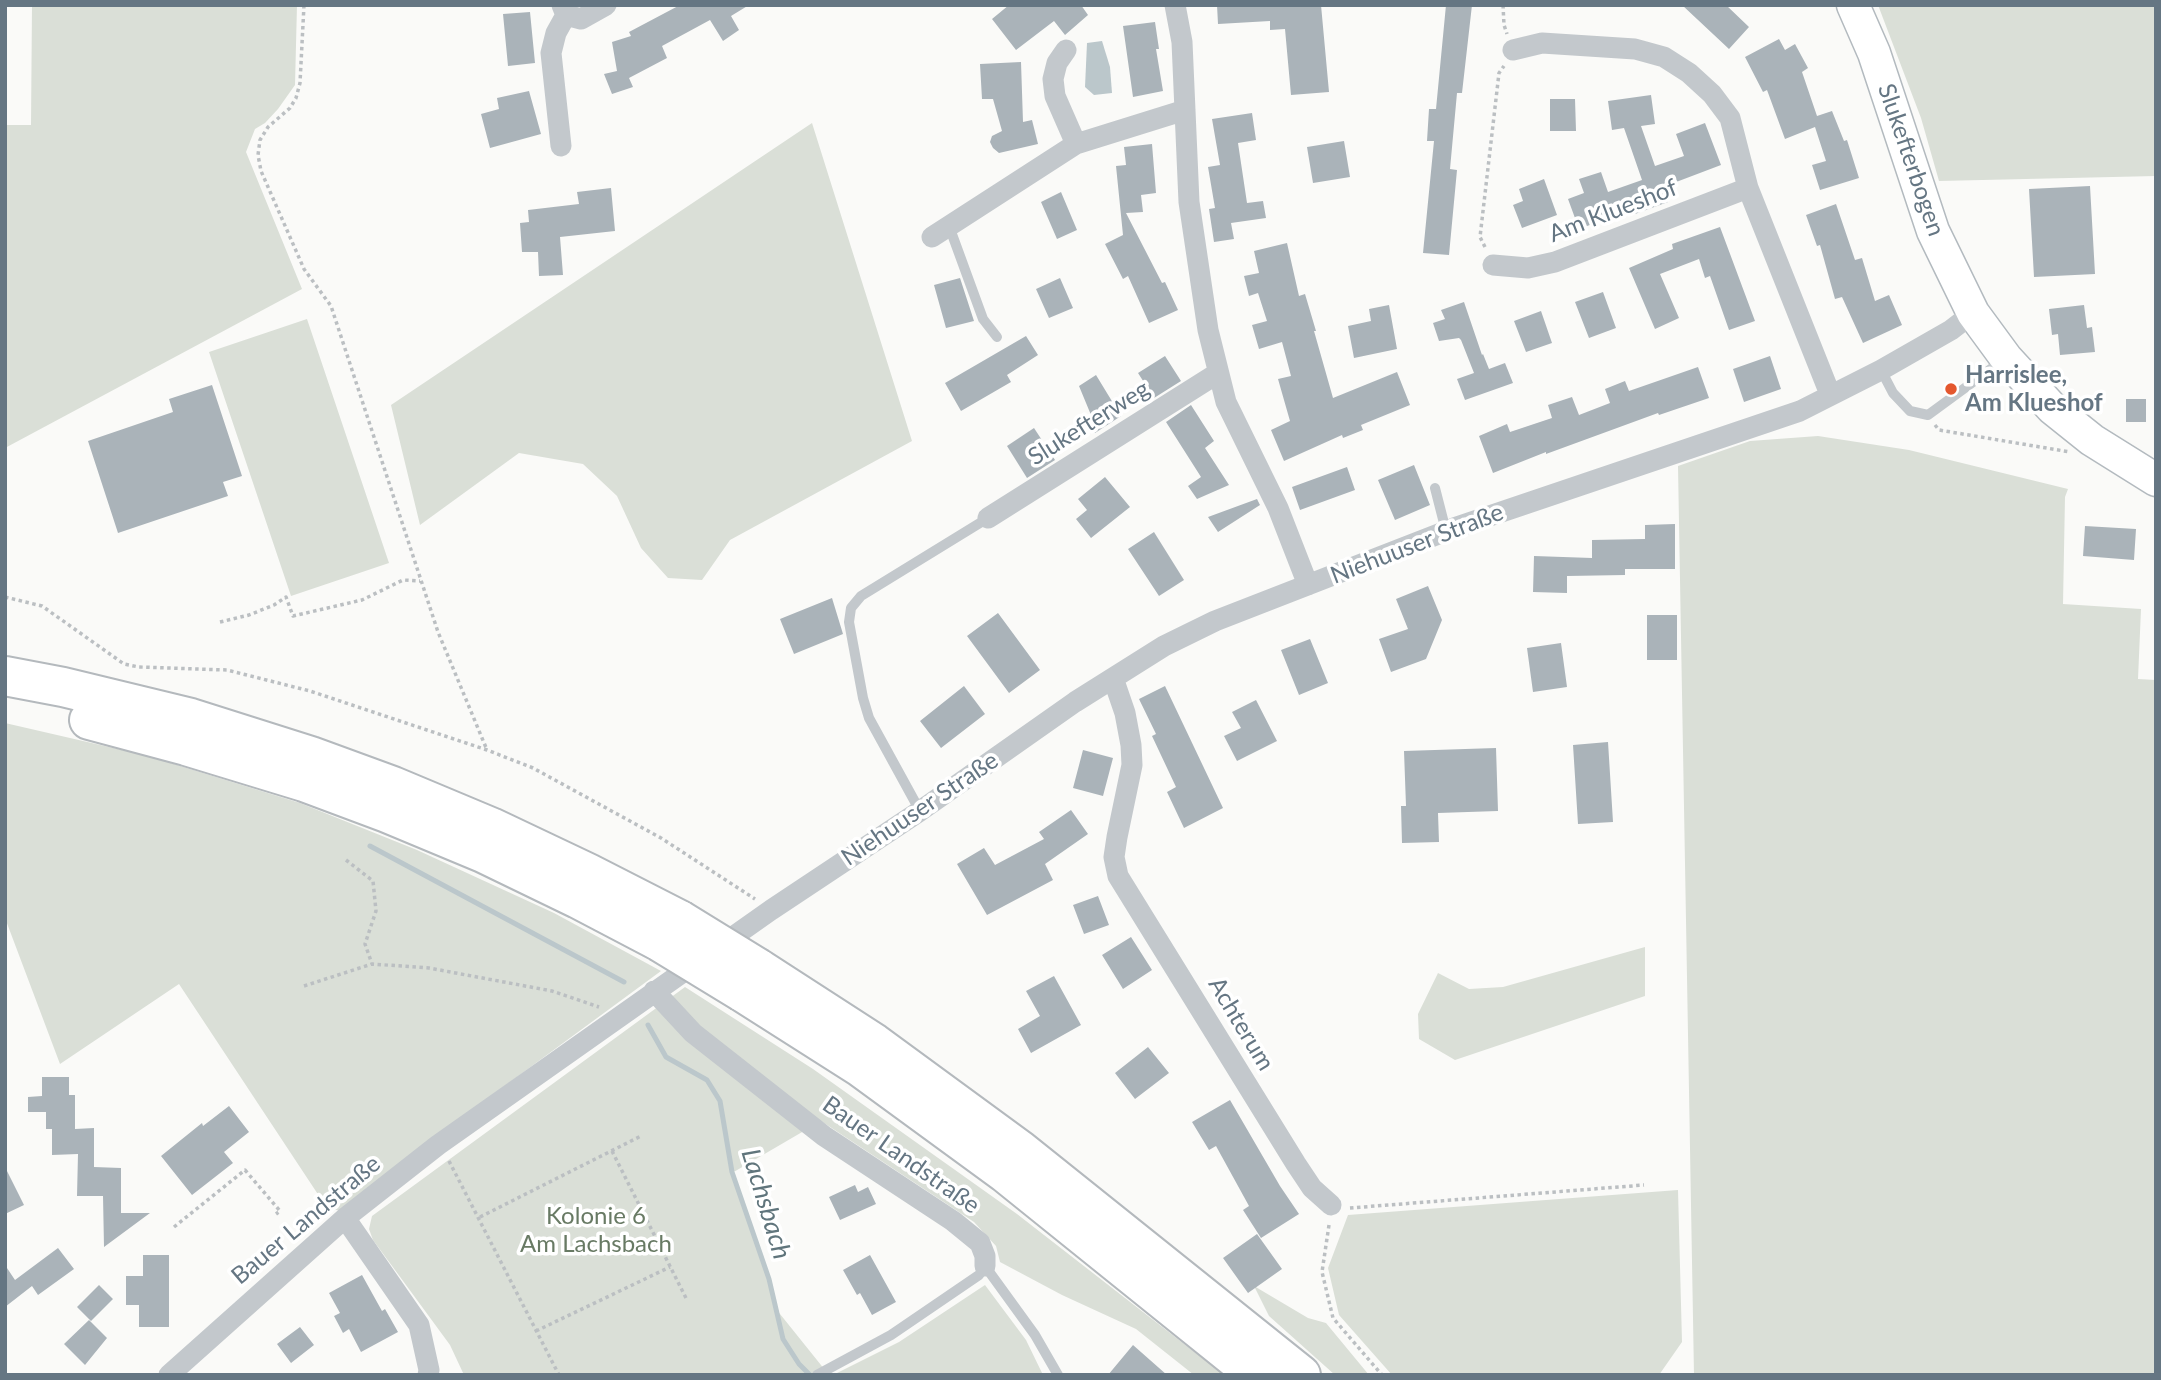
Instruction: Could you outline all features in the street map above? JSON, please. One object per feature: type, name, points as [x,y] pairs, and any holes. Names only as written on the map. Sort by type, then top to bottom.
[{"type":"highway","points":[[5,676],[191,718],[311,756],[393,786],[491,827],[588,873],[674,945]]},
{"type":"highway","points":[[5,703],[146,735],[304,782],[387,813],[483,853],[750,980],[874,1043],[1020,1150],[1301,1375]]},
{"type":"highway","points":[[750,980],[860,1067],[1005,1173],[1256,1375]]},
{"type":"street","points":[[561,146],[551,53],[556,33],[564,10],[581,19],[606,5]]},
{"type":"street","points":[[1175,5],[1182,42],[1189,202],[1208,330],[1226,402],[1278,508],[1308,585]]},
{"type":"street","name":"Slukefterbogen","points":[[1853,5],[1874,53],[1933,231],[1973,313]]},
{"type":"street","points":[[1513,51],[1542,43],[1635,49],[1664,57],[1689,73],[1712,94],[1730,118],[1748,188],[1830,394]]},
{"type":"street","points":[[1066,50],[1057,63],[1053,79],[1055,96],[1076,144]]},
{"type":"street","points":[[940,231],[1076,144],[1185,110]]},
{"type":"street","name":"Am Klueshof","points":[[1493,265],[1528,268],[1555,262],[1748,188]]},
{"type":"street","points":[[1973,313],[2006,358],[2052,408],[2092,440],[2156,480]]},
{"type":"street","name":"Niehuuser Straße","points":[[674,945],[771,910],[920,811],[1075,702],[1164,646],[1215,621],[1447,531],[1800,411],[1881,370],[1951,330],[1973,313]]},
{"type":"street","name":"Slukefterweg","points":[[988,518],[1218,373]]},
{"type":"street","name":"Achterum","points":[[1113,678],[1132,745],[1132,765],[1114,857],[1118,876],[1296,1164],[1312,1188],[1331,1205]]},
{"type":"street","name":"Bauer Landstraße","points":[[169,1375],[345,1218],[438,1145],[654,990],[674,945]]},
{"type":"street","name":"Bauer Landstraße","points":[[654,990],[693,1033],[824,1136],[980,1243],[985,1256],[985,1266]]},
{"type":"street","points":[[345,1218],[419,1325],[428,1375]]},
{"type":"lane","points":[[940,231],[983,320],[997,337]]},
{"type":"lane","points":[[1881,370],[1893,393],[1910,411],[1928,415],[2006,358]]},
{"type":"lane","points":[[1435,488],[1447,531]]},
{"type":"lane","points":[[920,811],[869,718],[849,622],[851,608],[861,596],[988,518]]},
{"type":"lane","points":[[818,1374],[891,1335],[979,1275],[985,1266],[1035,1335],[1058,1375]]},
{"type":"path","points":[[304,5],[300,83],[290,108],[268,127],[260,140],[258,155],[261,172],[304,269],[331,306],[420,581],[487,750]]},
{"type":"path","points":[[1493,265],[1480,236],[1499,73],[1513,51],[1504,25],[1503,5]]},
{"type":"path","points":[[1928,415],[1939,430],[2067,454],[2092,440]]},
{"type":"path","points":[[220,622],[249,615],[286,597],[293,616],[362,600],[403,580],[420,581]]},
{"type":"path","points":[[5,597],[42,606],[124,664],[139,667],[228,670],[310,691],[533,768],[661,838],[771,910]]},
{"type":"path","points":[[346,860],[373,881],[376,911],[365,943],[372,964]]},
{"type":"path","points":[[304,986],[372,964],[429,968],[552,991],[621,1014]]},
{"type":"path","points":[[480,1217],[641,1136]]},
{"type":"path","points":[[438,1145],[480,1217],[559,1375]]},
{"type":"path","points":[[612,1151],[687,1300]]},
{"type":"path","points":[[174,1227],[245,1170],[280,1212],[276,1214]]},
{"type":"path","points":[[1382,1375],[1333,1318],[1322,1272],[1331,1205],[1348,1208],[1644,1185]]},
{"type":"path","points":[[536,1331],[670,1267]]},
{"type":"green space","points":[[32,5],[297,5],[295,85],[278,109],[255,129],[246,152],[302,289],[5,448],[5,125],[31,125]]},
{"type":"green space","points":[[1878,5],[2156,5],[2156,176],[1939,181],[1921,118]]},
{"type":"green space","points":[[812,123],[912,441],[730,540],[702,580],[668,578],[641,548],[617,496],[583,464],[519,453],[420,525],[391,405]]},
{"type":"green space","points":[[307,319],[389,563],[291,596],[209,352]]},
{"type":"green space","points":[[1818,436],[1909,450],[2068,489],[2065,497],[2063,604],[2141,609],[2138,679],[2156,680],[2156,1375],[1694,1375],[1678,466],[1750,441]]},
{"type":"green space","points":[[5,723],[148,756],[300,803],[417,850],[554,913],[661,971],[434,1138],[341,1211],[327,1208],[179,984],[60,1064],[5,918]]},
{"type":"green space","points":[[1645,947],[1645,996],[1455,1060],[1419,1039],[1418,1014],[1438,973],[1469,989],[1503,987]]},
{"type":"green space","name":"Kolonie 6 Am Lachsbach","points":[[685,987],[813,1069],[1017,1214],[1224,1375],[1194,1375],[1136,1329],[1062,1295],[1000,1262],[996,1246],[974,1222],[821,1121],[732,1173],[769,1279],[776,1309],[829,1375],[464,1375],[450,1345],[373,1240],[369,1229],[372,1216]]},
{"type":"green space","points":[[1678,1190],[1682,1342],[1659,1375],[1392,1375],[1339,1315],[1328,1268],[1348,1215]]},
{"type":"green space","points":[[985,1285],[1026,1340],[1043,1375],[833,1375],[899,1342]]},
{"type":"green space","points":[[1254,1286],[1308,1318],[1326,1323],[1369,1375],[1335,1375],[1269,1316]]},
{"type":"shaded area","points":[[1102,41],[1110,67],[1112,93],[1094,95],[1085,87],[1087,43]]},
{"type":"building","points":[[680,5],[749,5],[731,16],[739,30],[723,41],[710,20],[662,46],[667,58],[629,78],[633,87],[612,94],[604,74],[617,71],[612,42],[631,36],[629,32]]},
{"type":"building","points":[[1009,5],[1081,5],[1088,15],[1065,35],[1054,21],[1016,50],[992,19]]},
{"type":"building","points":[[1217,5],[1321,5],[1329,92],[1291,95],[1285,29],[1270,30],[1270,21],[1218,24]]},
{"type":"building","points":[[1446,5],[1472,5],[1462,93],[1457,93],[1450,169],[1457,170],[1449,255],[1423,253],[1434,141],[1427,141],[1429,109],[1436,109]]},
{"type":"building","points":[[1682,5],[1726,5],[1749,27],[1729,49]]},
{"type":"building","points":[[530,12],[535,63],[508,66],[503,14]]},
{"type":"building","points":[[1155,22],[1159,49],[1156,49],[1163,91],[1133,97],[1123,26]]},
{"type":"building","points":[[1779,39],[1785,50],[1795,44],[1808,68],[1802,72],[1817,116],[1832,111],[1844,141],[1847,140],[1859,178],[1820,190],[1812,165],[1826,161],[1815,127],[1785,139],[1767,90],[1763,92],[1745,57]]},
{"type":"building","points":[[1021,62],[1023,122],[1032,120],[1038,144],[999,153],[990,142],[992,136],[1002,131],[993,99],[982,99],[980,64]]},
{"type":"building","points":[[529,91],[541,134],[490,148],[481,114],[499,109],[497,98]]},
{"type":"building","points":[[1651,95],[1655,124],[1641,126],[1655,166],[1684,156],[1676,134],[1705,123],[1721,165],[1663,187],[1668,202],[1635,214],[1633,209],[1579,229],[1568,199],[1584,193],[1579,179],[1601,172],[1608,192],[1642,180],[1624,128],[1612,130],[1608,101]]},
{"type":"building","points":[[1550,99],[1575,99],[1576,131],[1550,131]]},
{"type":"building","points":[[1252,113],[1256,140],[1238,143],[1247,203],[1263,201],[1266,218],[1231,223],[1234,239],[1214,242],[1209,209],[1215,208],[1208,167],[1220,165],[1212,119]]},
{"type":"building","points":[[1344,141],[1350,177],[1313,183],[1307,147]]},
{"type":"building","points":[[1152,144],[1156,193],[1141,195],[1143,212],[1126,213],[1178,310],[1149,323],[1128,276],[1123,279],[1105,244],[1123,235],[1116,166],[1126,165],[1124,147]]},
{"type":"building","points":[[1544,179],[1557,215],[1522,228],[1513,205],[1523,201],[1519,189]]},
{"type":"building","points":[[2090,186],[2095,274],[2034,277],[2029,189]]},
{"type":"building","points":[[611,188],[615,231],[560,237],[563,275],[539,276],[538,252],[522,252],[520,223],[529,222],[528,210],[579,204],[577,192]]},
{"type":"building","points":[[1061,192],[1077,230],[1057,239],[1041,202]]},
{"type":"building","points":[[1836,204],[1855,260],[1862,258],[1875,301],[1889,295],[1902,325],[1863,343],[1842,297],[1835,299],[1820,245],[1817,246],[1806,215]]},
{"type":"building","points":[[1720,227],[1755,321],[1729,330],[1710,276],[1705,278],[1699,259],[1660,274],[1679,318],[1655,329],[1629,268],[1673,249],[1672,244]]},
{"type":"building","points":[[1287,243],[1299,296],[1305,294],[1333,398],[1397,372],[1410,405],[1361,425],[1363,430],[1343,438],[1342,435],[1284,461],[1271,430],[1290,421],[1278,379],[1291,376],[1282,342],[1259,349],[1252,325],[1267,321],[1258,293],[1249,296],[1244,276],[1259,273],[1254,251]]},
{"type":"building","points":[[960,278],[974,321],[946,328],[934,285]]},
{"type":"building","points":[[1060,278],[1073,308],[1049,318],[1036,289]]},
{"type":"building","points":[[1603,292],[1616,328],[1589,338],[1575,302]]},
{"type":"building","points":[[1464,302],[1489,369],[1505,363],[1513,383],[1465,400],[1457,379],[1474,373],[1461,340],[1439,341],[1433,323],[1445,319],[1441,310]]},
{"type":"building","points":[[1389,305],[1397,349],[1354,358],[1348,326],[1371,321],[1369,309]]},
{"type":"building","points":[[2084,305],[2087,328],[2092,327],[2095,352],[2060,355],[2058,334],[2052,335],[2049,309]]},
{"type":"building","points":[[1541,311],[1552,343],[1526,352],[1514,321]]},
{"type":"building","points":[[1026,336],[1038,355],[1007,375],[1011,382],[961,411],[945,383]]},
{"type":"building","points":[[1165,356],[1181,381],[1154,398],[1138,373]]},
{"type":"building","points":[[1770,356],[1781,389],[1744,402],[1733,369]]},
{"type":"building","points":[[1698,367],[1709,398],[1659,415],[1658,413],[1493,473],[1479,436],[1507,424],[1510,432],[1552,418],[1548,405],[1572,397],[1579,415],[1610,403],[1605,389],[1625,381],[1629,391]]},
{"type":"building","points":[[1096,375],[1121,416],[1095,433],[1086,418],[1091,415],[1079,386]]},
{"type":"building","points":[[212,385],[242,476],[223,482],[228,496],[118,533],[88,441],[173,412],[169,399]]},
{"type":"building","points":[[2126,399],[2146,399],[2146,422],[2126,422]]},
{"type":"building","points":[[1191,405],[1214,441],[1205,448],[1229,485],[1197,499],[1188,486],[1201,477],[1166,422]]},
{"type":"building","points":[[1034,428],[1055,460],[1027,478],[1007,446]]},
{"type":"building","points":[[1414,465],[1430,505],[1395,520],[1378,480]]},
{"type":"building","points":[[1347,467],[1355,490],[1300,510],[1292,487]]},
{"type":"building","points":[[1105,477],[1130,507],[1091,538],[1076,519],[1087,510],[1078,499]]},
{"type":"building","points":[[1257,499],[1260,505],[1218,532],[1208,517]]},
{"type":"building","points":[[1675,524],[1675,569],[1625,569],[1625,575],[1567,576],[1567,593],[1533,592],[1534,556],[1592,558],[1592,540],[1645,539],[1645,525]]},
{"type":"building","points":[[2085,526],[2136,529],[2134,560],[2083,556]]},
{"type":"building","points":[[1154,532],[1184,580],[1159,596],[1128,549]]},
{"type":"building","points":[[1428,586],[1442,620],[1426,659],[1391,672],[1379,639],[1408,629],[1396,599]]},
{"type":"building","points":[[832,598],[843,634],[794,654],[780,619]]},
{"type":"building","points":[[998,613],[1040,670],[1009,693],[967,636]]},
{"type":"building","points":[[1647,615],[1677,615],[1677,660],[1647,660]]},
{"type":"building","points":[[1310,639],[1328,683],[1299,695],[1281,650]]},
{"type":"building","points":[[1561,643],[1567,687],[1533,692],[1527,648]]},
{"type":"building","points":[[964,686],[985,714],[941,748],[920,721]]},
{"type":"building","points":[[1165,686],[1223,808],[1184,828],[1167,792],[1176,787],[1152,736],[1156,734],[1139,699]]},
{"type":"building","points":[[1256,700],[1277,741],[1237,761],[1224,736],[1241,728],[1232,712]]},
{"type":"building","points":[[1608,742],[1613,822],[1578,824],[1573,745]]},
{"type":"building","points":[[1496,748],[1498,811],[1438,813],[1439,842],[1402,843],[1401,806],[1406,806],[1404,751]]},
{"type":"building","points":[[1083,750],[1113,758],[1103,796],[1073,788]]},
{"type":"building","points":[[1071,810],[1088,834],[1045,864],[1053,880],[987,915],[957,864],[984,848],[995,865],[1044,839],[1039,832]]},
{"type":"building","points":[[1098,896],[1109,925],[1084,934],[1073,905]]},
{"type":"building","points":[[1131,937],[1152,970],[1123,989],[1102,955]]},
{"type":"building","points":[[1054,976],[1081,1025],[1031,1053],[1018,1029],[1040,1016],[1026,991]]},
{"type":"building","points":[[1148,1047],[1169,1073],[1135,1099],[1115,1073]]},
{"type":"building","points":[[42,1077],[69,1077],[69,1095],[75,1095],[75,1129],[94,1128],[94,1167],[121,1168],[121,1213],[150,1213],[104,1247],[103,1196],[77,1196],[78,1154],[52,1155],[52,1129],[46,1129],[46,1112],[28,1112],[28,1097],[42,1096]]},
{"type":"building","points":[[1230,1100],[1299,1214],[1261,1238],[1243,1210],[1249,1206],[1216,1146],[1209,1150],[1192,1122]]},
{"type":"building","points":[[229,1106],[249,1132],[224,1152],[233,1163],[192,1195],[161,1156],[202,1123],[203,1126]]},
{"type":"building","points":[[5,1167],[24,1205],[5,1214]]},
{"type":"building","points":[[855,1185],[858,1192],[868,1187],[876,1204],[840,1220],[829,1197]]},
{"type":"building","points":[[1257,1234],[1282,1269],[1248,1293],[1223,1258]]},
{"type":"building","points":[[58,1248],[74,1269],[38,1295],[32,1286],[5,1307],[5,1265],[15,1280]]},
{"type":"building","points":[[143,1255],[169,1255],[169,1327],[139,1327],[139,1305],[126,1305],[126,1276],[143,1276]]},
{"type":"building","points":[[870,1255],[896,1302],[872,1315],[843,1270]]},
{"type":"building","points":[[362,1275],[382,1311],[385,1309],[398,1332],[361,1352],[349,1329],[343,1333],[334,1316],[340,1313],[329,1293]]},
{"type":"building","points":[[99,1285],[113,1299],[91,1321],[77,1307]]},
{"type":"building","points":[[89,1320],[107,1338],[85,1365],[64,1344]]},
{"type":"building","points":[[300,1327],[314,1345],[291,1363],[277,1344]]},
{"type":"building","points":[[1133,1345],[1167,1375],[1108,1375]]},
{"type":"waterway","name":"Lachsbach","points":[[370,846],[624,982]]},
{"type":"waterway","name":"Lachsbach","points":[[648,1025],[666,1057],[707,1080],[720,1101],[732,1172],[769,1279],[783,1339],[799,1364],[810,1375]]},
{"type":"place","name":"Harrislee, Am Klueshof","points":[[1951,389]]}]
